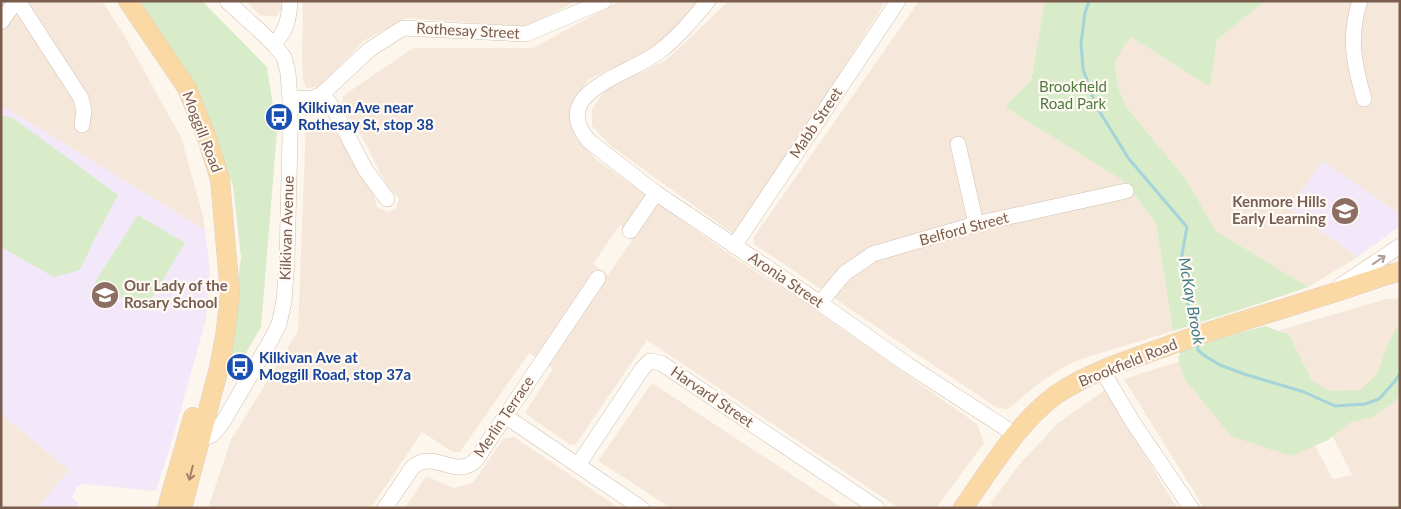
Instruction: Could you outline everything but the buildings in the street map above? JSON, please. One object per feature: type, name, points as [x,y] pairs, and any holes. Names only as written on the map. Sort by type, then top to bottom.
[{"type":"main road","name":"Moggill Road","points":[[128,1],[187,88],[220,180],[226,250],[217,326],[194,435],[182,508]]},
{"type":"main road","name":"Brookfield Road","points":[[962,508],[1027,422],[1057,395],[1083,379],[1102,370],[1193,337],[1400,271]]},
{"type":"main road","name":"Moggill Road","points":[[167,508],[194,435]]},
{"type":"street","points":[[1,22],[17,1],[81,98],[84,111],[82,125]]},
{"type":"street","name":"Kilkivan Avenue","points":[[194,435],[206,438],[214,434],[223,422],[272,340],[279,324],[284,301],[287,260],[290,99],[286,64],[284,57],[274,45],[227,1]]},
{"type":"street","points":[[274,45],[286,28],[290,13],[290,1]]},
{"type":"street","name":"Rothesay Street","points":[[322,94],[369,50],[403,28],[526,34],[604,1]]},
{"type":"street","name":"Aronia Street","points":[[708,1],[660,52],[600,84],[585,95],[578,109],[578,118],[583,133],[589,141],[656,193],[820,303],[908,365],[1016,435]]},
{"type":"street","name":"Mabb Street","points":[[734,246],[898,1]]},
{"type":"street","points":[[1360,1],[1355,15],[1353,41],[1355,66],[1364,99]]},
{"type":"street","points":[[290,99],[313,98],[322,94],[333,108],[365,169],[386,200]]},
{"type":"street","points":[[958,144],[976,224]]},
{"type":"street","name":"Belford Street","points":[[820,303],[846,274],[873,254],[976,224],[1126,191]]},
{"type":"street","points":[[630,232],[656,193]]},
{"type":"street","points":[[1328,294],[1400,246]]},
{"type":"street","name":"Merlin Terrace","points":[[385,508],[412,468],[418,463],[436,461],[461,467],[467,466],[478,457],[598,278]]},
{"type":"street","name":"Harvard Street","points":[[578,465],[642,369],[650,361],[661,363],[877,508]]},
{"type":"street","points":[[1102,370],[1132,421],[1191,508]]},
{"type":"street","points":[[505,416],[641,508]]},
{"type":"shaded area","points":[[1,1],[102,1],[124,35],[181,137],[203,216],[205,230],[1,105]]},
{"type":"shaded area","points":[[246,1],[283,1],[283,7],[276,17],[260,15]]},
{"type":"shaded area","points":[[303,1],[577,1],[525,27],[406,18],[365,40],[319,87],[306,88],[303,79],[302,58]]},
{"type":"shaded area","points":[[620,1],[699,1],[656,48],[589,79],[575,101],[574,136],[597,160],[732,256],[815,310],[977,424],[984,443],[936,508],[899,508],[647,340],[576,444],[569,444],[526,414],[526,411],[553,369],[529,353],[460,452],[453,452],[422,432],[371,508],[208,508],[231,440],[298,331],[306,124],[325,119],[349,150],[373,192],[377,207],[388,212],[396,208],[399,198],[387,186],[362,137],[341,106],[343,96],[413,48],[533,48]],"holes":[[[620,225],[635,236],[608,275],[593,264]]]},
{"type":"shaded area","points":[[729,1],[886,1],[736,236],[611,146],[592,126],[592,109],[606,89],[665,61]]},
{"type":"shaded area","points":[[919,1],[1045,1],[1031,80],[1005,107],[1125,182],[1156,223],[1173,331],[1069,364],[1043,380],[1008,409],[997,408],[754,244],[754,237]]},
{"type":"shaded area","points":[[1265,1],[1400,1],[1400,214],[1322,161],[1290,208],[1358,257],[1308,287],[1216,231],[1185,178],[1127,108],[1118,87],[1115,63],[1131,37],[1210,87],[1217,40]]},
{"type":"shaded area","name":"Our Lady of the Rosary School","points":[[1,105],[205,230],[210,270],[206,319],[156,491],[83,484],[77,487],[72,497],[78,503],[77,508],[37,508],[69,470],[1,414]]},
{"type":"shaded area","name":"Kenmore Hills Early Learning","points":[[1322,161],[1400,214],[1400,226],[1358,257],[1290,208]]},
{"type":"shaded area","points":[[1400,298],[1400,508],[1204,508],[1124,379],[1256,337],[1333,479],[1352,475],[1280,330],[1387,299]]},
{"type":"shaded area","points":[[652,383],[842,508],[671,508],[598,461]]},
{"type":"shaded area","points":[[1105,390],[1177,508],[995,508],[990,504],[1019,465],[1058,423]]},
{"type":"shaded area","points":[[1,414],[69,470],[37,508],[1,508]]},
{"type":"shaded area","points":[[514,437],[619,508],[405,508],[426,476],[453,488],[473,483],[503,439]]},
{"type":"green space","points":[[140,1],[202,1],[267,67],[277,132],[261,327],[235,372],[227,365],[241,257],[233,186],[198,89]]},
{"type":"green space","name":"Brookfield Road Park","points":[[1045,1],[1265,1],[1217,40],[1210,87],[1131,37],[1115,63],[1118,87],[1127,108],[1185,178],[1216,231],[1308,287],[1173,331],[1156,223],[1125,182],[1005,107],[1031,80]]},
{"type":"green space","points":[[1,115],[13,118],[118,195],[80,270],[54,277],[1,247]]},
{"type":"green space","points":[[138,215],[185,243],[144,311],[95,282]]},
{"type":"green space","points":[[1400,321],[1400,394],[1394,402],[1372,417],[1349,423],[1328,440],[1291,456],[1231,436],[1184,378],[1178,357],[1180,355],[1179,350],[1265,326],[1289,335],[1312,381],[1330,391],[1360,390],[1377,374],[1388,344]]},
{"type":"waterway","name":"McKay Brook","points":[[1089,1],[1085,13],[1081,43],[1083,69],[1096,106],[1129,159],[1187,227],[1181,260],[1194,330]]},
{"type":"waterway","name":"McKay Brook","points":[[1197,343],[1198,350],[1220,365],[1304,392],[1335,406],[1365,404],[1379,399],[1400,373]]},
{"type":"place","name":"Kilkivan Ave near Rothesay St, stop 38","points":[[279,117]]},
{"type":"place","name":"Kenmore Hills Early Learning","points":[[1345,211]]},
{"type":"place","name":"Our Lady of the Rosary School","points":[[105,295]]},
{"type":"place","name":"Kilkivan Ave at Moggill Road, stop 37a","points":[[240,367]]}]
